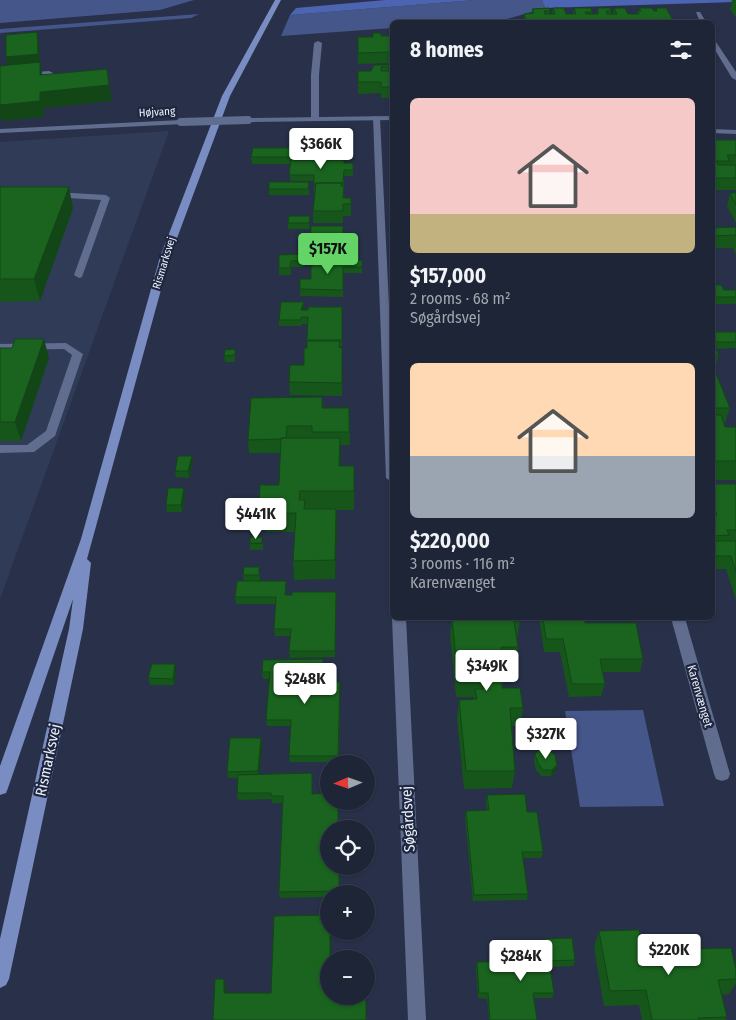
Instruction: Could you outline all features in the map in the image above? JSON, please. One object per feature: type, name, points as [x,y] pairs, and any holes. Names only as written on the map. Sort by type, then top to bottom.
[{"type":"main road","name":"Rismarksvej","points":[[0,788],[87,539],[165,257],[226,96],[278,0]]},
{"type":"main road","name":"Rismarksvej","points":[[0,979],[76,629],[87,539]]},
{"type":"street","points":[[698,13],[702,20]]},
{"type":"street","points":[[315,118],[315,75],[318,43]]},
{"type":"street","points":[[715,43],[736,78]]},
{"type":"street","points":[[0,77],[49,72]]},
{"type":"street","points":[[376,118],[390,433]]},
{"type":"street","name":"Højvang","points":[[0,131],[181,122],[390,118]]},
{"type":"street","points":[[715,131],[736,132]]},
{"type":"street","points":[[43,195],[106,198],[79,275]]},
{"type":"street","points":[[0,347],[66,346],[78,354],[51,433],[30,449],[0,450]]},
{"type":"street","name":"Søgårdsvej","points":[[399,620],[417,1020]]},
{"type":"street","name":"Karenvænget","points":[[679,620],[722,774]]},
{"type":"shaded area","points":[[0,0],[194,0],[160,10],[0,23]]},
{"type":"shaded area","points":[[385,0],[475,0],[290,15],[296,8]]},
{"type":"shaded area","points":[[475,0],[542,0],[545,8],[503,20],[390,20],[390,28],[281,36],[290,15]]},
{"type":"shaded area","points":[[542,0],[736,0],[736,2],[545,8]]},
{"type":"shaded area","points":[[199,14],[191,18],[0,33],[0,29]]},
{"type":"shaded area","points":[[169,131],[0,599],[0,142]]},
{"type":"shaded area","points":[[643,710],[664,806],[580,807],[565,711]]},
{"type":"building","points":[[549,8],[550,11],[544,11],[545,14],[555,14],[553,8],[564,8],[566,14],[576,14],[574,8],[591,8],[592,12],[585,12],[586,14],[598,14],[598,8],[610,8],[612,11],[606,11],[607,14],[617,14],[614,8],[625,8],[628,14],[639,14],[637,11],[641,11],[639,8],[652,8],[654,11],[657,11],[656,8],[666,8],[673,20],[526,20],[524,14],[534,13],[532,9]]},
{"type":"building","points":[[37,32],[38,54],[6,57],[6,35]]},
{"type":"building","points":[[373,33],[381,33],[381,36],[390,36],[390,52],[358,53],[358,37],[373,37]]},
{"type":"building","points":[[40,62],[40,75],[107,69],[109,85],[40,92],[40,101],[0,105],[0,66]]},
{"type":"building","points":[[374,65],[389,65],[390,67],[381,67],[381,71],[390,71],[390,87],[381,87],[381,82],[358,82],[358,71],[371,71]]},
{"type":"building","points":[[344,129],[344,147],[315,147],[316,130]]},
{"type":"building","points":[[715,140],[736,140],[736,155],[727,155],[730,161],[716,161],[718,165],[736,165],[736,178],[715,178]]},
{"type":"building","points":[[253,148],[298,148],[297,157],[251,157]]},
{"type":"building","points":[[291,160],[344,160],[344,163],[353,163],[353,170],[344,170],[343,184],[316,183],[314,185],[314,175],[289,175]]},
{"type":"building","points":[[269,182],[309,182],[308,189],[269,189]]},
{"type":"building","points":[[316,183],[342,183],[341,186],[344,186],[343,198],[351,198],[351,204],[343,204],[343,211],[313,211]]},
{"type":"building","points":[[0,187],[69,187],[34,279],[0,279]]},
{"type":"building","points":[[730,193],[736,193],[736,205]]},
{"type":"building","points":[[289,216],[310,216],[309,223],[288,223]]},
{"type":"building","points":[[311,226],[343,226],[343,255],[310,255]]},
{"type":"building","points":[[736,227],[736,235],[715,236],[715,228]]},
{"type":"building","points":[[304,254],[304,260],[291,261],[290,268],[279,268],[279,255]]},
{"type":"building","points":[[362,260],[362,267],[343,267],[343,290],[300,289],[300,279],[311,279],[313,261]]},
{"type":"building","points":[[715,285],[721,285],[724,290],[736,290],[736,297],[715,297]]},
{"type":"building","points":[[281,302],[304,302],[301,310],[308,310],[308,307],[342,307],[342,340],[307,340],[308,317],[301,317],[301,320],[279,320]]},
{"type":"building","points":[[715,332],[736,332],[736,342],[715,342]]},
{"type":"building","points":[[15,339],[44,339],[15,422],[0,422],[0,348],[12,348]]},
{"type":"building","points":[[307,341],[340,341],[339,347],[342,348],[342,383],[289,382],[290,365],[304,365],[304,348],[307,348]]},
{"type":"building","points":[[715,346],[719,355],[715,355]]},
{"type":"building","points":[[235,349],[235,355],[224,356],[225,350]]},
{"type":"building","points":[[715,371],[730,408],[715,408]]},
{"type":"building","points":[[322,397],[322,408],[349,408],[349,432],[312,432],[312,426],[287,426],[286,438],[248,440],[251,398]]},
{"type":"building","points":[[715,415],[721,415],[725,427],[736,427],[736,461],[715,461]]},
{"type":"building","points":[[281,438],[340,438],[339,466],[354,466],[354,491],[300,491],[299,500],[305,500],[304,509],[336,509],[335,560],[293,561],[296,513],[264,514],[265,511],[259,511],[260,485],[279,485]]},
{"type":"building","points":[[178,456],[192,456],[188,471],[175,471]]},
{"type":"building","points":[[715,484],[736,484],[736,530],[727,530],[729,535],[715,536],[715,515],[717,515],[715,510]]},
{"type":"building","points":[[168,488],[184,488],[181,505],[166,505]]},
{"type":"building","points":[[250,537],[262,537],[262,543],[250,543]]},
{"type":"building","points":[[715,541],[736,541],[736,572],[731,556],[715,556]]},
{"type":"building","points":[[244,567],[259,567],[259,575],[243,575]]},
{"type":"building","points":[[237,581],[286,581],[285,595],[292,595],[292,592],[336,592],[335,651],[289,651],[291,629],[274,629],[276,597],[235,597]]},
{"type":"building","points":[[452,620],[520,620],[514,621],[518,647],[501,647],[504,678],[502,679],[502,688],[520,688],[523,708],[510,708],[515,771],[466,771],[459,700],[477,699],[475,689],[483,689],[482,679],[458,679]]},
{"type":"building","points":[[543,620],[584,620],[585,623],[636,623],[643,659],[600,659],[605,684],[572,684],[563,639],[546,639]]},
{"type":"building","points":[[323,659],[323,682],[340,682],[338,755],[289,756],[291,720],[266,720],[270,672],[262,672],[263,660]]},
{"type":"building","points":[[152,664],[175,664],[173,679],[148,678]]},
{"type":"building","points":[[230,738],[261,738],[258,771],[227,772]]},
{"type":"building","points":[[540,749],[548,750],[555,755],[557,765],[552,770],[543,770],[538,763],[535,754]]},
{"type":"building","points":[[312,773],[312,794],[320,794],[320,810],[338,810],[338,820],[320,820],[320,875],[339,875],[339,885],[320,885],[320,891],[279,892],[283,796],[271,796],[271,793],[237,793],[238,775]]},
{"type":"building","points":[[525,794],[527,812],[537,812],[543,852],[522,852],[528,894],[474,895],[466,811],[489,810],[487,795]]},
{"type":"building","points":[[320,915],[320,940],[330,940],[330,950],[320,950],[320,1005],[366,1005],[366,1020],[213,1020],[215,979],[224,979],[224,993],[271,993],[274,916]]},
{"type":"building","points":[[639,930],[643,950],[731,948],[736,969],[736,979],[718,980],[727,1017],[698,1018],[699,1020],[652,1020],[646,990],[610,991],[599,931]]},
{"type":"building","points":[[572,938],[575,960],[549,961],[554,993],[533,993],[537,1020],[490,1020],[488,993],[479,993],[477,962],[547,961],[545,939]]}]
